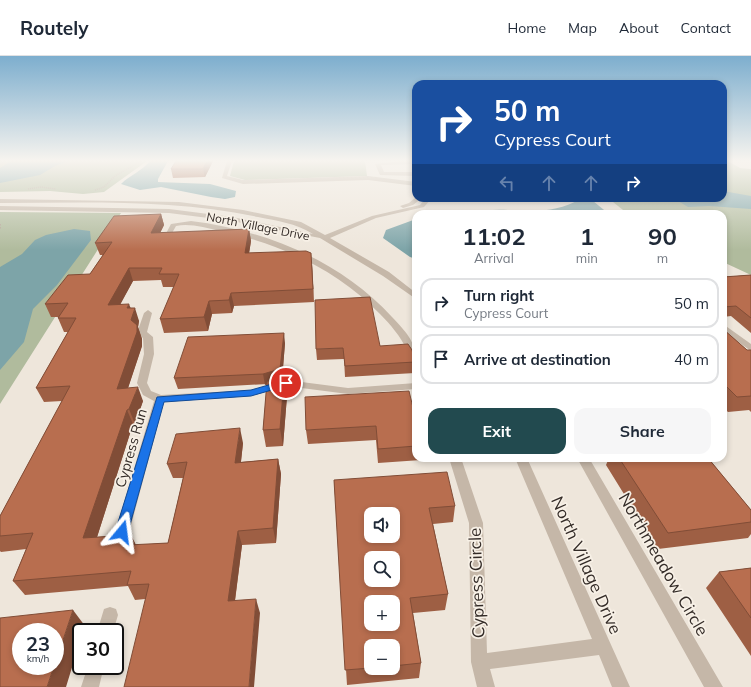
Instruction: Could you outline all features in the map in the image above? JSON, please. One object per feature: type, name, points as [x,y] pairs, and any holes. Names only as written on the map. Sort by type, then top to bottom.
[{"type":"street","name":"North Village Drive","points":[[0,201],[132,202],[214,208],[243,212],[301,224],[386,274],[412,294]]},
{"type":"street","points":[[324,238],[341,227],[367,214],[411,204],[413,202]]},
{"type":"street","points":[[324,238],[374,217],[422,206],[426,202]]},
{"type":"street","name":"North Village Drive","points":[[0,208],[123,209],[169,212],[232,219],[324,238]]},
{"type":"street","points":[[165,241],[173,225],[187,223],[238,232],[287,248],[331,269],[368,297],[402,333],[412,351]]},
{"type":"street","name":"Cypress Run","points":[[122,532],[160,399],[147,393],[142,383],[149,354],[148,337],[142,333],[148,313]]},
{"type":"street","points":[[727,330],[751,348]]},
{"type":"street","points":[[160,399],[251,393],[286,383],[348,391],[412,386]]},
{"type":"street","name":"Cypress Circle","points":[[456,462],[476,523],[479,662],[486,687]]},
{"type":"street","name":"North Village Drive","points":[[523,462],[621,687]]},
{"type":"street","name":"Northmeadow Circle","points":[[585,462],[714,687]]},
{"type":"street","points":[[108,623],[110,615]]},
{"type":"street","points":[[479,662],[603,646]]},
{"type":"street","points":[[90,687],[93,675]]},
{"type":"path","points":[[0,224],[0,230]]},
{"type":"green space","points":[[0,190],[106,190],[104,192],[83,194],[50,191],[0,192]]},
{"type":"green space","points":[[727,190],[751,190],[751,275],[727,264],[727,210],[623,210],[613,202],[727,202]]},
{"type":"green space","points":[[0,212],[121,213],[0,404]]},
{"type":"water","points":[[178,190],[236,191],[235,197],[225,199]]},
{"type":"water","points":[[727,192],[751,196],[751,209],[709,206],[688,207],[680,202],[727,202]]},
{"type":"water","points":[[594,202],[604,210],[546,210],[555,209],[573,203]]},
{"type":"water","points":[[412,220],[412,258],[383,238],[386,230]]},
{"type":"water","points":[[74,229],[90,231],[91,240],[57,285],[33,309],[24,342],[0,370],[0,267],[22,254],[35,240],[46,235]]},
{"type":"building","points":[[161,214],[151,233],[249,229],[245,253],[306,251],[311,253],[313,289],[231,293],[229,300],[209,301],[204,317],[160,319],[179,274],[159,274],[162,268],[129,268],[108,305],[129,304],[127,308],[135,308],[131,320],[137,325],[137,332],[117,389],[138,387],[129,409],[127,410],[83,538],[131,535],[128,545],[168,543],[187,462],[167,464],[176,434],[240,428],[235,463],[278,459],[273,528],[238,531],[228,601],[256,599],[249,687],[124,687],[149,584],[127,585],[131,571],[13,581],[33,533],[0,536],[0,516],[70,386],[36,388],[76,318],[58,318],[68,303],[45,304],[68,275],[90,274],[112,242],[95,243],[114,216]]},
{"type":"building","points":[[751,275],[751,318],[736,306],[727,307],[727,277]]},
{"type":"building","points":[[370,297],[380,346],[408,344],[412,350],[412,362],[345,366],[343,348],[316,349],[315,300]]},
{"type":"building","points":[[727,332],[747,350],[751,350],[751,396],[737,397],[727,387]]},
{"type":"building","points":[[284,333],[280,369],[263,374],[174,378],[188,337]]},
{"type":"building","points":[[284,380],[280,429],[263,430],[267,381]]},
{"type":"building","points":[[409,391],[412,403],[412,446],[378,449],[376,426],[306,430],[305,397]]},
{"type":"building","points":[[622,462],[711,462],[751,510],[751,522],[668,533]]},
{"type":"building","points":[[447,472],[455,506],[429,508],[448,594],[410,598],[421,663],[400,665],[400,639],[364,639],[364,669],[345,670],[334,480]]},
{"type":"building","points":[[751,568],[751,618],[719,572]]},
{"type":"building","points":[[73,610],[64,637],[64,623],[12,623],[12,675],[51,675],[47,687],[0,687],[0,618]]},
{"type":"route","points":[[122,532],[160,399],[251,393],[286,383]]}]
